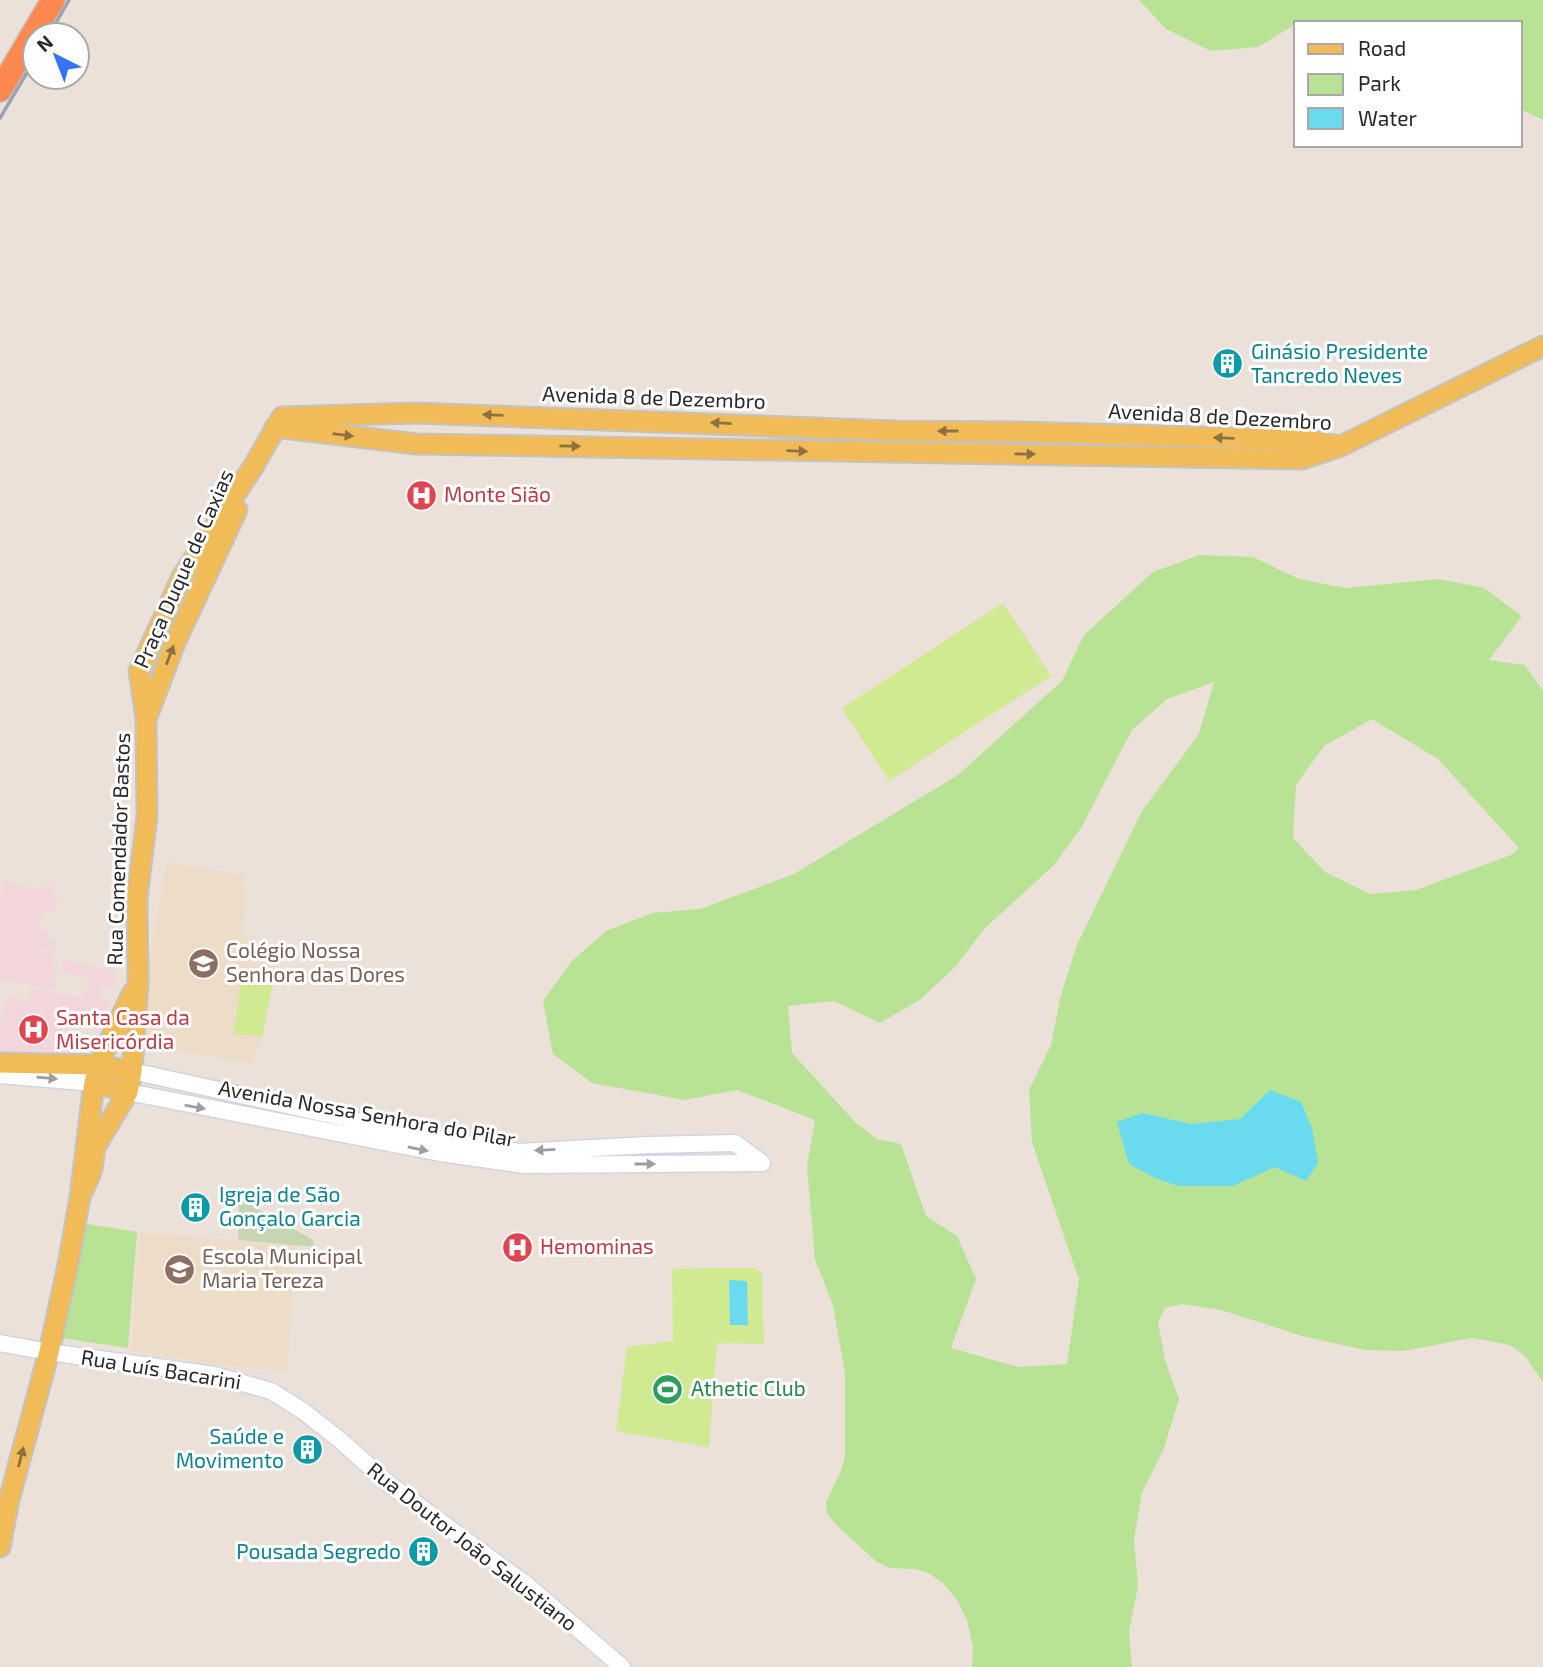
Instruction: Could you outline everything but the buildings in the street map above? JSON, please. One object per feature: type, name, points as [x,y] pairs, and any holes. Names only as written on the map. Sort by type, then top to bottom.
[{"type":"highway","points":[[0,90],[53,0]]},
{"type":"main road","points":[[1341,446],[1543,346]]},
{"type":"main road","name":"Avenida 8 de Dezembro","points":[[278,422],[415,413],[895,431],[1294,440],[1341,446]]},
{"type":"main road","name":"Avenida 8 de Dezembro","points":[[278,422],[416,444],[1303,459],[1341,446]]},
{"type":"main road","name":"Praça Duque de Caxias","points":[[146,718],[139,671],[183,577],[254,467],[278,422]]},
{"type":"main road","name":"Rua Comendador Bastos","points":[[80,1197],[92,1170],[95,1147],[128,1092],[132,1071],[138,982],[137,898],[147,817],[146,718]]},
{"type":"main road","name":"Rua Comendador Bastos","points":[[80,1197],[82,1162],[96,1074],[138,982]]},
{"type":"main road","points":[[0,1063],[96,1074]]},
{"type":"main road","name":"Avenida Nossa Senhora do Pilar","points":[[96,1074],[132,1071]]},
{"type":"main road","name":"Avenida Nossa Senhora do Pilar","points":[[96,1074],[128,1092]]},
{"type":"main road","points":[[90,1121],[95,1147]]},
{"type":"main road","points":[[0,1547],[9,1500],[49,1352],[80,1197]]},
{"type":"street","name":"Avenida Nossa Senhora do Pilar","points":[[128,1092],[440,1153],[524,1165],[762,1163],[735,1143],[518,1152],[445,1140],[132,1071]]},
{"type":"street","points":[[0,1075],[96,1074]]},
{"type":"street","name":"Rua Luís Bacarini","points":[[0,1343],[236,1380],[271,1391],[303,1411],[340,1440]]},
{"type":"street","name":"Rua Doutor João Salustiano","points":[[340,1440],[389,1485],[527,1586],[622,1667]]},
{"type":"shaded area","name":"Colégio Nossa Senhora das Dores","points":[[167,862],[244,875],[245,907],[241,934],[250,938],[244,961],[275,965],[262,1039],[251,1064],[143,1044],[148,960]]},
{"type":"shaded area","points":[[4,882],[43,890],[45,886],[55,887],[53,897],[58,898],[54,912],[43,911],[38,930],[49,933],[48,941],[58,943],[56,951],[37,947],[37,943],[35,949],[53,954],[50,968],[57,972],[53,989],[0,979],[0,898]]},
{"type":"shaded area","name":"Santa Casa da Misericórdia","points":[[63,960],[116,971],[115,986],[102,986],[100,1002],[110,1005],[107,1018],[71,1010],[66,1036],[74,1038],[68,1070],[0,1057],[0,1024],[9,997],[28,1000],[32,989],[85,998],[89,979],[61,972]]},
{"type":"shaded area","points":[[139,1232],[295,1246],[288,1371],[212,1365],[131,1350]]},
{"type":"green space","points":[[1139,0],[1543,0],[1543,120],[1522,110],[1522,21],[1294,21],[1294,25],[1258,47],[1211,51],[1166,29]]},
{"type":"green space","points":[[1200,555],[1253,557],[1299,579],[1345,588],[1438,579],[1484,588],[1522,616],[1489,660],[1525,665],[1543,691],[1543,1382],[1525,1356],[1510,1345],[1472,1338],[1403,1351],[1365,1350],[1302,1336],[1221,1310],[1182,1304],[1165,1308],[1158,1322],[1165,1360],[1179,1399],[1164,1448],[1142,1493],[1134,1539],[1138,1586],[1129,1632],[1132,1667],[972,1667],[973,1647],[967,1620],[957,1600],[943,1583],[927,1572],[890,1568],[877,1562],[835,1524],[827,1513],[826,1502],[845,1456],[845,1373],[833,1306],[815,1259],[807,1166],[815,1120],[737,1090],[684,1100],[592,1083],[553,1054],[543,1001],[571,962],[606,931],[653,913],[700,909],[794,874],[958,775],[1062,681],[1084,635],[1153,572]],"holes":[[[1214,682],[1199,734],[1142,811],[1076,947],[1060,999],[1051,1045],[1029,1090],[1032,1142],[1079,1280],[1067,1364],[1018,1367],[951,1348],[976,1279],[957,1236],[926,1216],[901,1144],[877,1139],[855,1122],[792,1053],[788,1006],[834,1001],[880,1023],[921,999],[955,967],[984,929],[1053,866],[1081,828],[1132,730],[1167,699]],[[1372,719],[1438,759],[1519,848],[1511,855],[1416,890],[1370,894],[1325,872],[1293,838],[1296,785],[1324,746]]]},
{"type":"green space","points":[[1003,603],[1051,676],[889,781],[842,708]]},
{"type":"green space","points":[[241,983],[273,984],[262,1036],[234,1034]]},
{"type":"green space","points":[[239,1198],[313,1240],[314,1247],[238,1240]]},
{"type":"green space","points":[[82,1223],[137,1232],[128,1348],[61,1338]]},
{"type":"green space","name":"Athetic Club","points":[[755,1268],[762,1273],[764,1344],[717,1343],[709,1447],[616,1431],[627,1347],[673,1341],[672,1269]]},
{"type":"water","points":[[1270,1090],[1301,1102],[1312,1128],[1318,1163],[1306,1181],[1275,1167],[1233,1186],[1178,1186],[1155,1178],[1129,1164],[1117,1122],[1142,1113],[1191,1124],[1240,1119]]},
{"type":"water","points":[[729,1280],[747,1281],[748,1325],[730,1325]]},
{"type":"railway","points":[[57,21],[69,0]]},
{"type":"railway","points":[[0,118],[21,83]]},
{"type":"place","name":"Ginásio Presidente Tancredo Neves","points":[[1228,364]]},
{"type":"place","name":"Monte Sião","points":[[421,495]]},
{"type":"place","name":"Colégio Nossa Senhora das Dores","points":[[203,963]]},
{"type":"place","name":"Santa Casa da Misericórdia","points":[[33,1030]]},
{"type":"place","name":"Igreja de São Gonçalo Garcia","points":[[196,1207]]},
{"type":"place","name":"Hemominas","points":[[517,1247]]},
{"type":"place","name":"Escola Municipal Maria Tereza","points":[[179,1269]]},
{"type":"place","name":"Athetic Club","points":[[668,1389]]},
{"type":"place","name":"Saúde e Movimento","points":[[307,1449]]},
{"type":"place","name":"Pousada Segredo","points":[[424,1552]]}]
